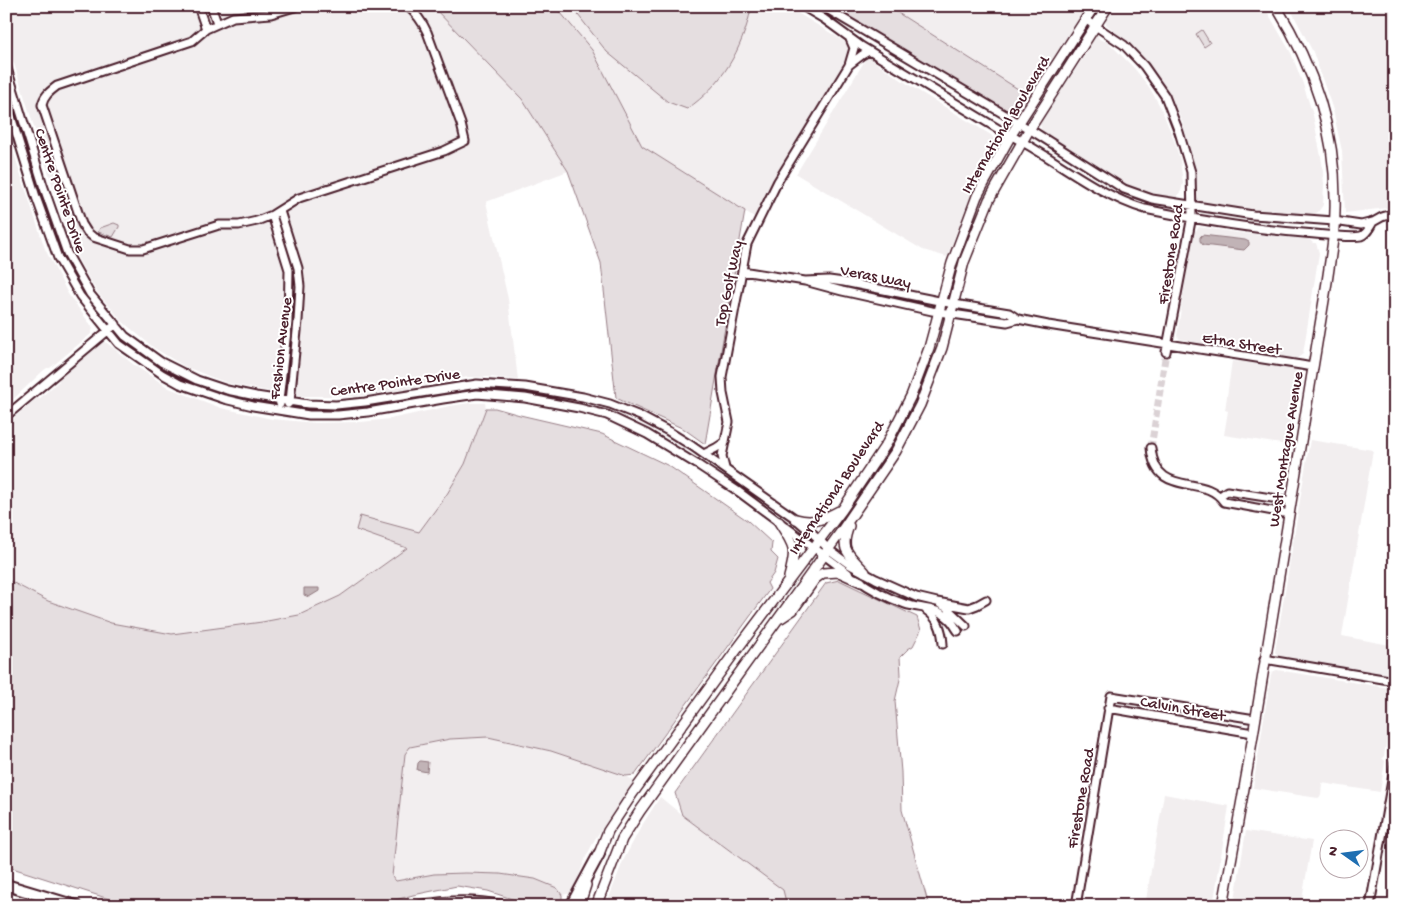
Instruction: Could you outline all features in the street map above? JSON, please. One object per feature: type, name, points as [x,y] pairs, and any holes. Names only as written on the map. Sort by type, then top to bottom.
[{"type":"highway","points":[[571,906],[599,854]]},
{"type":"highway","points":[[6,886],[61,906]]},
{"type":"highway","points":[[6,886],[76,906]]},
{"type":"highway","points":[[421,906],[467,901],[485,902],[502,906]]},
{"type":"main road","name":"International Boulevard","points":[[579,906],[608,831],[702,698],[842,510],[886,443],[911,396],[928,348],[952,263],[977,196],[1011,135],[1094,6]]},
{"type":"main road","name":"International Boulevard","points":[[596,906],[622,839],[640,811],[854,513],[896,451],[920,405],[942,348],[964,262],[989,200],[1030,130],[1108,6]]},
{"type":"main road","name":"West Montague Avenue","points":[[1223,906],[1327,282],[1334,221],[1335,176],[1328,129],[1317,88],[1297,44],[1276,6]]},
{"type":"main road","points":[[796,519],[809,522],[819,520],[842,510]]},
{"type":"main road","points":[[854,513],[845,535],[845,547],[865,572]]},
{"type":"main road","points":[[779,522],[791,541],[794,551],[794,559],[787,582]]},
{"type":"main road","points":[[777,620],[793,610],[815,579],[823,573],[839,572],[861,582]]},
{"type":"street","points":[[198,6],[206,29]]},
{"type":"street","points":[[211,6],[216,23]]},
{"type":"street","points":[[298,6],[271,14],[233,17],[216,23],[206,29],[192,42],[57,86],[44,97],[42,105],[82,224],[87,232],[93,237],[130,249],[143,249],[219,225],[239,225],[258,221],[280,211],[299,198],[441,152],[465,141],[461,124],[427,32],[413,10],[407,6]]},
{"type":"street","points":[[802,6],[870,51],[1119,200],[1145,209],[1191,219],[1273,231],[1333,236],[1360,236],[1366,233],[1373,222]]},
{"type":"street","points":[[822,6],[1124,188],[1152,200],[1253,215],[1361,225],[1395,213]]},
{"type":"street","name":"Firestone Road","points":[[1086,19],[1124,45],[1144,66],[1165,96],[1179,132],[1191,172],[1191,219],[1167,348]]},
{"type":"street","name":"Top Golf Way","points":[[725,468],[722,456],[728,422],[722,377],[747,244],[778,181],[849,65],[854,48],[850,38]]},
{"type":"street","name":"Top Golf Way","points":[[849,65],[862,54],[870,51]]},
{"type":"street","name":"Centre Pointe Drive","points":[[6,65],[67,253],[90,294],[125,336],[161,362],[198,380],[227,390],[308,404],[336,405],[365,402],[477,384],[524,387],[583,397],[610,404],[633,413],[688,443],[796,519],[816,543]]},
{"type":"street","name":"Centre Pointe Drive","points":[[6,100],[36,197],[58,258],[80,296],[119,344],[162,374],[180,384],[224,400],[309,415],[368,412],[443,398],[477,394],[525,398],[607,415],[629,424],[681,454],[739,492],[779,522],[816,543]]},
{"type":"street","name":"Fashion Avenue","points":[[280,211],[298,268],[300,286],[290,402],[284,411]]},
{"type":"street","name":"Fashion Avenue","points":[[272,215],[289,270],[288,322],[279,400],[284,411]]},
{"type":"street","name":"Veras Way","points":[[742,271],[805,281],[842,291],[938,311],[1007,322],[1018,319]]},
{"type":"street","name":"Veras Way","points":[[805,281],[829,280],[1009,313],[1018,319]]},
{"type":"street","name":"Etna Street","points":[[1018,319],[1167,348],[1312,368]]},
{"type":"street","points":[[6,416],[116,324]]},
{"type":"street","points":[[704,454],[725,442]]},
{"type":"street","points":[[1151,448],[1151,456],[1156,468],[1174,482],[1204,488],[1220,496],[1224,502],[1289,514]]},
{"type":"street","points":[[1220,496],[1227,491],[1291,501]]},
{"type":"street","points":[[816,543],[861,582],[890,598],[913,606],[941,612],[949,618],[958,631]]},
{"type":"street","points":[[826,552],[916,597],[969,608],[977,606],[986,600]]},
{"type":"street","points":[[938,602],[966,626]]},
{"type":"street","points":[[923,608],[938,621],[942,632],[943,644]]},
{"type":"street","points":[[1264,659],[1395,681]]},
{"type":"street","name":"Firestone Road","points":[[1076,906],[1111,696]]},
{"type":"street","name":"Calvin Street","points":[[1111,696],[1255,719]]},
{"type":"street","name":"Calvin Street","points":[[1108,708],[1253,733]]},
{"type":"street","points":[[1370,906],[1395,762]]},
{"type":"shaded area","points":[[6,6],[432,6],[522,99],[568,171],[486,202],[508,299],[518,380],[469,377],[430,383],[413,388],[356,396],[301,396],[231,384],[184,366],[154,348],[123,322],[97,292],[72,247],[6,38]]},
{"type":"shaded area","points":[[432,6],[555,6],[592,50],[642,146],[745,211],[705,444],[684,429],[616,398],[601,263],[568,171],[522,99]]},
{"type":"shaded area","points":[[555,6],[786,6],[854,48],[849,65],[759,220],[642,146],[592,50]]},
{"type":"shaded area","points":[[571,6],[748,6],[751,9],[742,39],[729,65],[711,89],[687,109],[668,102],[607,52]]},
{"type":"shaded area","points":[[829,6],[887,6],[1029,96],[1018,110],[1008,111]]},
{"type":"shaded area","points":[[887,6],[1082,6],[1084,10],[1029,96]]},
{"type":"shaded area","points":[[1113,6],[1264,6],[1291,53],[1313,115],[1324,184],[1323,205],[1318,212],[1308,215],[1253,211],[1201,203],[1197,199],[1196,170],[1182,121],[1171,96],[1150,68],[1129,44],[1106,24],[1106,17]]},
{"type":"shaded area","points":[[1289,6],[1395,6],[1395,207],[1345,213],[1342,151],[1333,110],[1313,52]]},
{"type":"shaded area","points":[[1202,30],[1210,43],[1204,47],[1196,34]]},
{"type":"shaded area","points":[[1098,35],[1099,39],[1108,42],[1134,68],[1149,87],[1161,108],[1180,160],[1183,183],[1177,199],[1153,194],[1126,184],[1044,134],[1041,128],[1040,123],[1087,52],[1093,38]]},
{"type":"shaded area","points":[[867,57],[991,135],[994,139],[994,150],[972,192],[947,257],[923,250],[796,174]]},
{"type":"shaded area","points":[[6,129],[45,249],[68,294],[93,328],[91,334],[50,368],[44,370],[6,406]]},
{"type":"shaded area","points":[[114,223],[119,225],[119,227],[113,237],[98,232],[100,228]]},
{"type":"shaded area","points":[[1199,227],[1307,239],[1316,243],[1319,253],[1303,354],[1296,359],[1230,350],[1180,339],[1177,336],[1190,249],[1194,233]]},
{"type":"shaded area","points":[[1202,235],[1245,240],[1249,242],[1249,245],[1244,250],[1203,245],[1200,241]]},
{"type":"shaded area","points":[[103,342],[169,388],[221,408],[272,419],[316,423],[361,422],[390,419],[470,403],[485,403],[486,408],[465,464],[450,490],[407,548],[340,596],[299,615],[172,634],[111,623],[48,601],[6,579],[6,425],[37,398],[40,398],[59,381],[59,378]]},
{"type":"shaded area","points":[[1245,356],[1301,365],[1288,445],[1224,435],[1228,411],[1225,410],[1232,361],[1238,362]]},
{"type":"shaded area","points":[[486,408],[495,408],[602,434],[669,466],[748,521],[772,543],[771,552],[778,559],[774,573],[767,583],[770,589],[635,775],[626,776],[551,751],[488,737],[450,739],[410,747],[405,754],[392,876],[396,881],[434,874],[466,873],[500,874],[535,879],[557,888],[562,895],[560,906],[533,906],[488,891],[457,886],[413,895],[374,906],[131,906],[6,866],[6,579],[48,601],[111,623],[172,634],[299,615],[340,596],[407,548],[356,530],[360,516],[419,532],[447,494],[465,464]]},
{"type":"shaded area","points":[[1310,440],[1373,450],[1342,636],[1395,646],[1395,677],[1279,657],[1275,652]]},
{"type":"shaded area","points":[[839,580],[917,617],[921,630],[913,646],[900,657],[901,675],[895,701],[902,810],[929,906],[783,906],[786,902],[783,890],[682,815],[675,793],[826,583]]},
{"type":"shaded area","points":[[304,588],[319,588],[319,591],[309,597],[304,595]]},
{"type":"shaded area","points":[[1277,670],[1395,689],[1384,756],[1382,758],[1385,761],[1380,792],[1322,783],[1321,796],[1318,798],[1253,788],[1271,674]]},
{"type":"shaded area","points":[[488,737],[551,751],[626,776],[634,781],[595,839],[572,893],[562,895],[557,888],[535,879],[500,874],[434,874],[397,881],[392,876],[405,754],[410,747],[450,739]]},
{"type":"shaded area","points":[[420,761],[428,762],[427,772],[417,770]]},
{"type":"shaded area","points":[[1164,794],[1229,806],[1213,906],[1145,906]]},
{"type":"shaded area","points":[[660,797],[783,890],[786,902],[783,906],[606,906],[623,861]]},
{"type":"shaded area","points":[[1246,831],[1312,841],[1301,906],[1234,906]]},
{"type":"tunnel","points":[[1151,448],[1166,352]]}]
